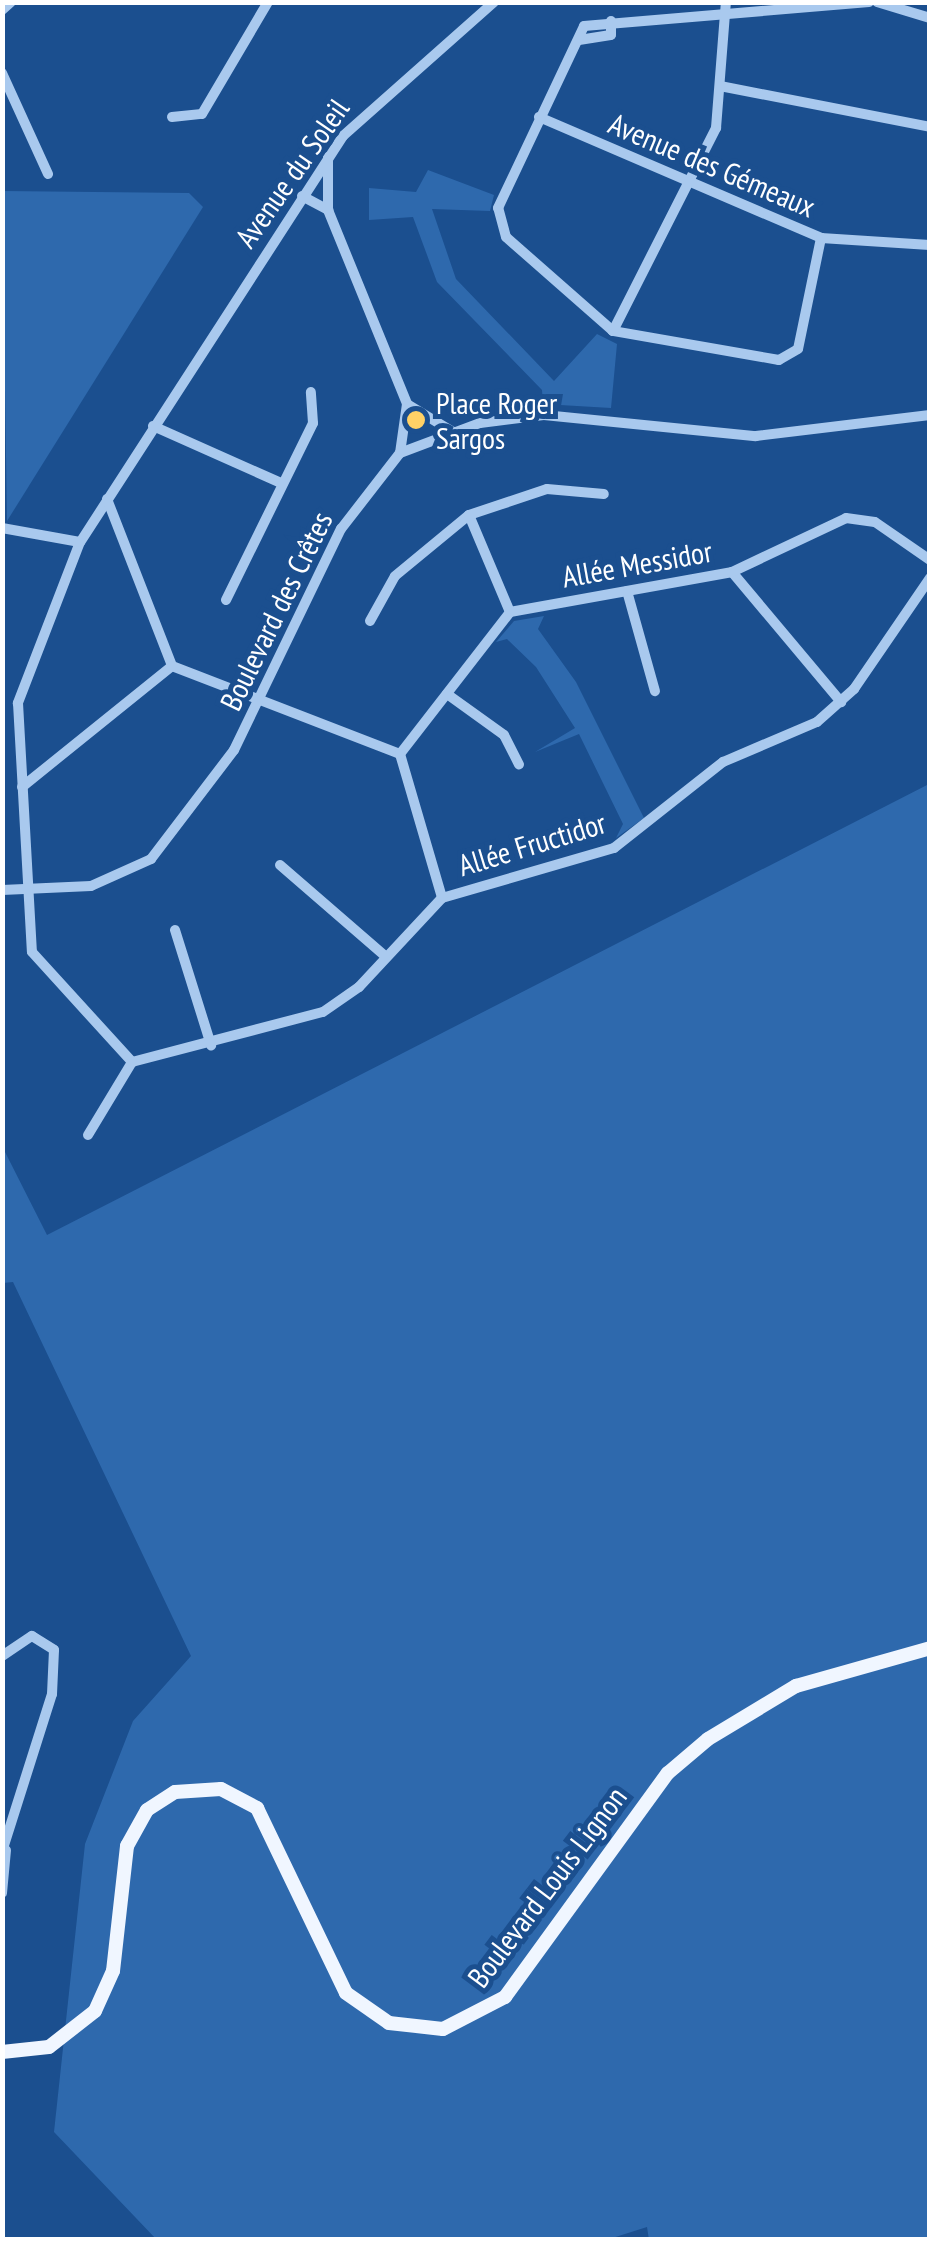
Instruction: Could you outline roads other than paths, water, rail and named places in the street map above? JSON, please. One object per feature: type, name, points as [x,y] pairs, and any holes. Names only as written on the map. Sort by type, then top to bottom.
[{"type":"main road","name":"Boulevard Louis Lignon","points":[[2,2052],[50,2047],[96,2011],[113,1971],[127,1846],[168,1796],[210,1787],[257,1808],[346,1993],[389,2023],[443,2029],[505,1997],[668,1773],[708,1739],[796,1686],[930,1648]]},
{"type":"street","points":[[2,10],[11,2]]},
{"type":"street","points":[[172,117],[202,114],[268,2]]},
{"type":"street","name":"Avenue du Soleil","points":[[18,704],[80,542],[328,156],[365,110],[494,2]]},
{"type":"street","points":[[821,238],[798,349],[779,360],[613,331],[502,228],[498,208],[584,26],[726,6],[870,2]]},
{"type":"street","points":[[878,2],[930,18]]},
{"type":"street","points":[[613,331],[689,188],[716,128],[726,6]]},
{"type":"street","points":[[2,73],[48,174]]},
{"type":"street","points":[[720,86],[930,127]]},
{"type":"street","name":"Avenue des Gémeaux","points":[[539,117],[689,188],[821,238],[930,245]]},
{"type":"street","points":[[328,156],[328,210],[407,404],[400,453],[454,432],[544,416],[756,436],[930,415]]},
{"type":"street","points":[[302,196],[328,210]]},
{"type":"street","points":[[226,600],[279,482],[313,424],[311,392]]},
{"type":"street","points":[[407,404],[454,432]]},
{"type":"street","points":[[153,426],[279,482]]},
{"type":"street","name":"Boulevard des Crêtes","points":[[2,890],[90,886],[151,858],[263,701],[341,529],[400,453]]},
{"type":"street","points":[[370,621],[395,576],[469,515],[547,488],[604,494]]},
{"type":"street","points":[[107,499],[172,666],[400,754]]},
{"type":"street","points":[[400,754],[510,612],[469,515]]},
{"type":"street","name":"Allée Messidor","points":[[510,612],[732,572],[846,518],[875,522],[930,560]]},
{"type":"street","points":[[2,528],[80,542]]},
{"type":"street","points":[[732,572],[841,702]]},
{"type":"street","name":"Allée Fructidor","points":[[132,1062],[211,1045],[323,1012],[442,898],[614,848],[723,762],[817,722],[841,702],[930,578]]},
{"type":"street","points":[[626,591],[655,691]]},
{"type":"street","points":[[22,786],[172,666]]},
{"type":"street","points":[[447,694],[504,735],[519,764]]},
{"type":"street","points":[[2,704],[18,704],[32,952],[132,1062],[88,1135]]},
{"type":"street","points":[[400,754],[442,898]]},
{"type":"street","points":[[280,865],[385,956]]},
{"type":"street","points":[[175,930],[211,1045]]},
{"type":"street","points":[[2,1656],[32,1636],[54,1650],[36,1744],[4,1851],[2,1894]]},
{"type":"place","name":"Place Roger Sargos","points":[[416,420]]}]
